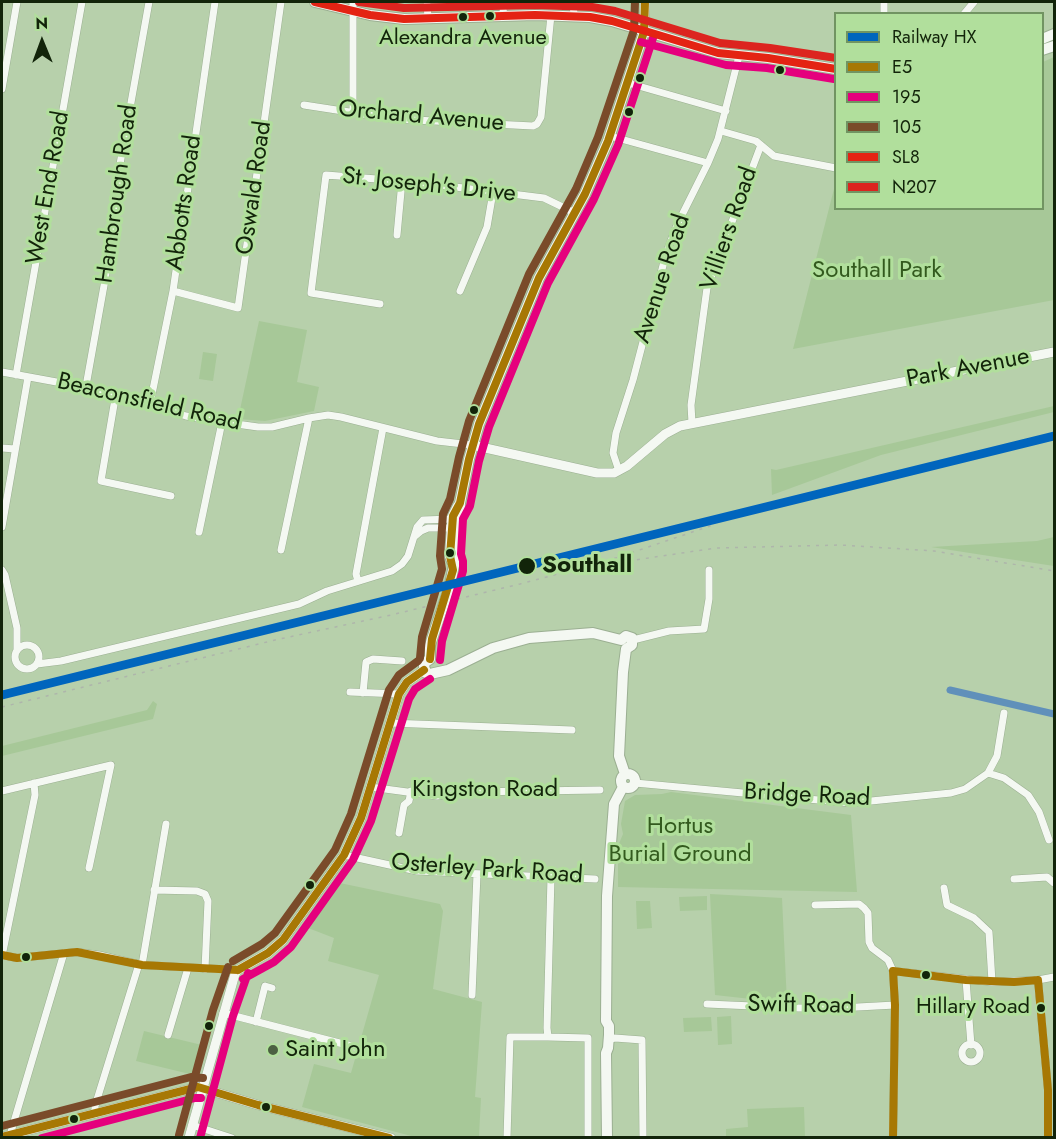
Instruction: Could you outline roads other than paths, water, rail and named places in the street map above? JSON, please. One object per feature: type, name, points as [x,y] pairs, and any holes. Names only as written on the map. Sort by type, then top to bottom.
[{"type":"main road","points":[[315,2],[353,6],[393,19],[428,20],[551,15],[574,8],[708,51],[834,69]]},
{"type":"main road","points":[[453,566],[450,556],[456,516],[472,445],[485,407],[539,278],[575,213],[610,136],[644,32]]},
{"type":"main road","points":[[434,664],[430,645],[449,589],[459,544],[456,516]]},
{"type":"main road","points":[[424,670],[424,663],[448,664],[473,658],[515,641],[541,636],[593,633],[626,643],[622,672],[619,756],[625,774]]},
{"type":"main road","points":[[623,787],[631,788],[635,783],[632,775],[625,774]]},
{"type":"main road","points":[[606,1053],[603,1049],[603,1026],[606,1021],[607,896],[613,809],[623,787],[621,779],[625,774]]},
{"type":"main road","points":[[606,1021],[612,1039],[606,1053],[607,1137]]},
{"type":"street","points":[[2,89],[17,2]]},
{"type":"street","name":"West End Road","points":[[16,375],[82,2]]},
{"type":"street","name":"Hambrough Road","points":[[86,387],[105,280],[120,164],[149,2]]},
{"type":"street","name":"Abbotts Road","points":[[150,404],[173,291],[215,2]]},
{"type":"street","name":"Oswald Road","points":[[173,291],[238,308],[281,2]]},
{"type":"street","points":[[427,2],[428,20]]},
{"type":"street","points":[[502,2],[504,16]]},
{"type":"street","points":[[644,32],[645,2]]},
{"type":"street","points":[[353,6],[353,112]]},
{"type":"street","name":"Orchard Avenue","points":[[304,105],[395,119],[528,126],[537,124],[541,117],[551,15]]},
{"type":"street","name":"Avenue Road","points":[[619,471],[613,456],[614,441],[638,363],[666,254],[676,225],[708,163],[721,131],[739,56]]},
{"type":"street","points":[[628,83],[726,111]]},
{"type":"street","points":[[721,131],[753,140],[774,156],[834,168]]},
{"type":"street","points":[[610,136],[708,163]]},
{"type":"street","name":"Villiers Road","points":[[692,423],[691,405],[707,288],[761,145]]},
{"type":"street","name":"St. Joseph's Drive","points":[[380,304],[311,293],[326,175],[402,181],[544,198],[575,213]]},
{"type":"street","points":[[398,235],[402,181]]},
{"type":"street","points":[[460,291],[487,227],[492,192]]},
{"type":"street","name":"Park Avenue","points":[[619,471],[670,430],[692,423],[1054,352]]},
{"type":"street","name":"Beaconsfield Road","points":[[2,372],[116,393],[186,416],[222,423],[272,427],[309,418],[341,417],[437,441],[472,445]]},
{"type":"street","points":[[2,527],[12,483],[15,449],[28,377]]},
{"type":"street","points":[[116,393],[101,481],[171,496]]},
{"type":"street","points":[[281,550],[309,418]]},
{"type":"street","points":[[199,532],[222,423]]},
{"type":"street","points":[[358,581],[356,573],[383,428]]},
{"type":"street","points":[[472,445],[597,473],[611,474],[619,471]]},
{"type":"street","points":[[2,448],[15,449]]},
{"type":"street","points":[[2,570],[17,628],[15,657],[21,667],[27,669],[36,664],[61,661],[294,606],[314,595],[398,567],[408,556],[415,536],[421,531],[456,516]]},
{"type":"street","points":[[626,643],[669,631],[704,629],[709,599],[709,570]]},
{"type":"street","points":[[17,628],[28,645],[35,648],[39,654],[61,661]]},
{"type":"street","points":[[17,650],[28,645]]},
{"type":"street","points":[[36,664],[39,654]]},
{"type":"street","points":[[363,693],[366,662],[373,659],[402,661]]},
{"type":"street","points":[[34,783],[35,795],[2,955],[17,958],[64,953],[99,955],[141,964],[238,970],[268,953],[283,940],[344,855],[361,818],[399,694],[407,682],[424,670]]},
{"type":"street","points":[[350,692],[399,694]]},
{"type":"street","points":[[1004,716],[997,756],[988,773],[1004,778],[1028,795],[1039,812],[1049,840]]},
{"type":"street","points":[[390,723],[572,730]]},
{"type":"street","points":[[2,791],[111,765],[89,868]]},
{"type":"street","name":"Bridge Road","points":[[635,783],[851,803],[951,793],[965,789],[988,773]]},
{"type":"street","name":"Kingston Road","points":[[370,787],[437,795],[467,792],[600,790]]},
{"type":"street","points":[[399,833],[404,805],[409,801],[411,791]]},
{"type":"street","points":[[95,1114],[95,1106],[141,964],[166,824]]},
{"type":"street","name":"Osterley Park Road","points":[[344,855],[417,871],[596,879]]},
{"type":"street","points":[[472,995],[477,874]]},
{"type":"street","points":[[548,1037],[551,877]]},
{"type":"street","points":[[1014,879],[1047,877],[1054,883]]},
{"type":"street","points":[[944,888],[947,905],[974,918],[987,928],[992,982]]},
{"type":"street","points":[[154,890],[197,891],[205,894],[208,900],[205,969]]},
{"type":"street","points":[[815,904],[859,904],[864,908],[868,913],[869,942],[872,948],[888,960],[893,971],[895,1005],[893,1137]]},
{"type":"street","points":[[12,1136],[64,953]]},
{"type":"street","points":[[168,1035],[188,968]]},
{"type":"street","points":[[189,1137],[223,1013],[238,970]]},
{"type":"street","points":[[893,971],[992,982],[1054,977]]},
{"type":"street","points":[[966,980],[971,1045]]},
{"type":"street","points":[[1038,980],[1048,1090],[1048,1137]]},
{"type":"street","points":[[256,1022],[265,986],[272,988]]},
{"type":"street","name":"Swift Road","points":[[707,1004],[799,1008],[895,1005]]},
{"type":"street","points":[[223,1013],[359,1048]]},
{"type":"street","points":[[507,1137],[510,1037],[588,1038],[590,1134]]},
{"type":"street","points":[[612,1039],[642,1040],[643,1137]]},
{"type":"street","points":[[12,1136],[194,1087],[392,1137]]},
{"type":"street","points":[[192,1125],[231,1137]]},
{"type":"waterway","points":[[950,690],[1054,714]]},
{"type":"railway","points":[[2,707],[275,640],[520,584],[607,561],[716,524]]},
{"type":"railway","points":[[628,561],[716,548],[841,545],[934,551],[1054,571]]},
{"type":"rail line","name":"HX","points":[[2,695],[1054,436]]},
{"type":"place","name":"Alexandra Avenue","points":[[463,17]]},
{"type":"place","name":"Southall","points":[[527,566]]},
{"type":"place","name":"Hillary Road","points":[[1041,1008]]},
{"type":"place","name":"Saint John","points":[[273,1050]]},
{"type":"park label","name":"Southall Park","points":[[877,271]]},
{"type":"park label","name":"Hortus Burial Ground","points":[[680,841]]}]
